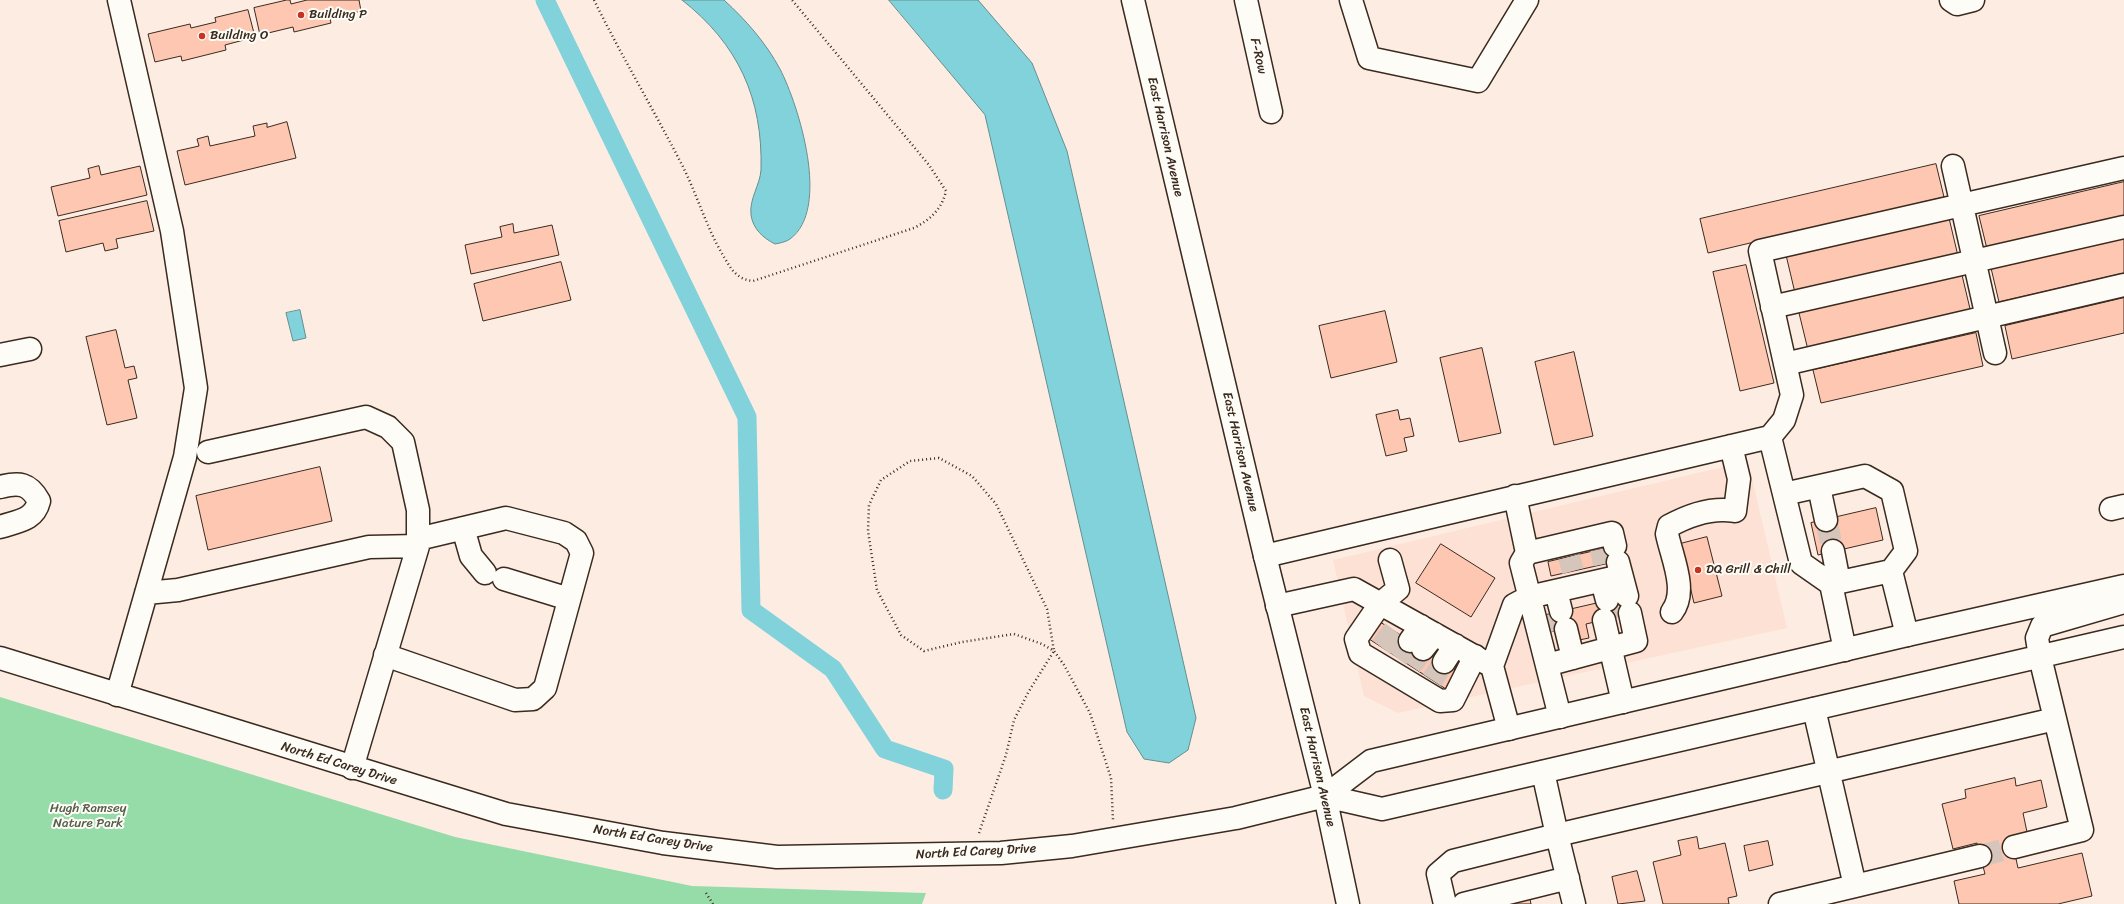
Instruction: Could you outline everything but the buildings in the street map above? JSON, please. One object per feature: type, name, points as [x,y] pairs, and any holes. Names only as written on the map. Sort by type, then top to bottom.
[{"type":"main road","points":[[117,694],[185,457],[196,388],[172,231],[119,0]]},
{"type":"main road","name":"East Harrison Avenue","points":[[1133,0],[1277,606],[1325,796],[1348,904]]},
{"type":"main road","name":"F-Row","points":[[1246,0],[1271,112]]},
{"type":"main road","points":[[1351,0],[1369,58],[1478,81],[1527,0]]},
{"type":"main road","points":[[1951,0],[1957,4],[1973,0]]},
{"type":"main road","points":[[1953,166],[1995,353]]},
{"type":"main road","points":[[1265,556],[1770,437],[1784,420],[1792,396],[1760,252],[2124,168]]},
{"type":"main road","points":[[1772,307],[2124,227]]},
{"type":"main road","points":[[1785,364],[2124,285]]},
{"type":"main road","points":[[0,355],[30,349]]},
{"type":"main road","points":[[208,452],[366,417],[388,427],[403,442],[418,510],[418,543],[352,768]]},
{"type":"main road","points":[[1770,437],[1784,494],[1801,563],[1835,583],[1891,571],[1906,551],[1892,491],[1866,476],[1784,494]]},
{"type":"main road","points":[[1672,612],[1678,604],[1680,594],[1667,534],[1669,526],[1679,520],[1709,511],[1721,509],[1735,511],[1738,479],[1731,446]]},
{"type":"main road","points":[[0,487],[11,484],[23,485],[33,490],[39,501],[36,510],[29,518],[0,527]]},
{"type":"main road","points":[[1819,487],[1826,520]]},
{"type":"main road","points":[[1515,496],[1527,553],[1521,563],[1586,583]]},
{"type":"main road","points":[[146,593],[178,590],[369,547],[418,543],[464,528],[506,518],[564,533],[576,541],[582,553],[545,688],[533,699],[515,700],[385,655]]},
{"type":"main road","points":[[464,528],[471,556],[495,576],[569,599]]},
{"type":"main road","points":[[1833,551],[1835,583],[1845,650]]},
{"type":"main road","points":[[1527,553],[1586,583],[1618,646],[1623,702]]},
{"type":"main road","points":[[1390,560],[1398,589],[1380,604],[1356,639],[1360,653],[1403,648],[1439,670]]},
{"type":"main road","points":[[1891,571],[1906,635]]},
{"type":"main road","points":[[1439,670],[1440,701],[1453,700],[1484,661],[1514,605],[1586,583]]},
{"type":"main road","points":[[1560,717],[1559,661],[1586,583]]},
{"type":"main road","points":[[1559,661],[1586,583]]},
{"type":"main road","points":[[1325,796],[1371,761],[1906,635],[2124,586]]},
{"type":"main road","points":[[1277,606],[1354,589],[1380,604],[1403,648],[1439,670],[1484,661]]},
{"type":"main road","points":[[2014,847],[2082,830],[2040,657],[2037,638],[2042,626],[2124,602]]},
{"type":"main road","points":[[1325,796],[1382,809],[2124,637]]},
{"type":"main road","points":[[1559,661],[1618,646]]},
{"type":"main road","name":"North Ed Carey Drive","points":[[0,658],[352,768],[506,814],[663,842],[777,857],[973,854],[1072,846],[1236,818],[1325,796]]},
{"type":"main road","points":[[1484,661],[1509,729]]},
{"type":"main road","points":[[1814,709],[1855,886]]},
{"type":"main road","points":[[1445,904],[1438,874],[1453,861],[2055,719]]},
{"type":"main road","points":[[1543,772],[1574,904]]},
{"type":"main road","points":[[1780,904],[1980,856]]},
{"type":"main road","points":[[1464,904],[1568,878]]},
{"type":"path","points":[[594,0],[635,81],[681,161],[707,226],[729,266],[745,281],[753,281],[914,228],[933,216],[944,198],[946,191],[929,165],[792,0]]},
{"type":"path","points":[[973,854],[1006,755],[1014,720],[1029,691],[1054,651],[1047,609],[996,504],[972,476],[939,458],[910,461],[881,480],[869,505],[868,531],[878,590],[901,635],[924,652],[962,642],[1014,634],[1042,644],[1054,651],[1064,665],[1090,712],[1111,778],[1114,839]]},
{"type":"path","points":[[706,893],[713,904]]},
{"type":"shaded area","points":[[1748,461],[1787,628],[1398,713],[1364,696],[1333,560]]},
{"type":"green space","name":"Hugh Ramsey Nature Park","points":[[0,697],[455,837],[692,886],[926,893],[922,904],[0,904]]},
{"type":"water","points":[[682,0],[724,0],[748,24],[762,41],[780,69],[788,86],[802,131],[808,157],[810,182],[808,205],[802,225],[787,241],[775,244],[771,242],[756,229],[752,220],[752,203],[761,170],[760,144],[752,96],[743,74],[732,54],[718,35],[702,17]]},
{"type":"water","points":[[889,0],[978,0],[1032,63],[1067,151],[1196,718],[1188,750],[1169,763],[1144,759],[1127,732],[985,115]]},
{"type":"water","points":[[300,310],[306,338],[293,341],[286,313]]},
{"type":"waterway","points":[[545,0],[747,417],[751,610],[833,669],[885,749],[944,769],[943,790]]},
{"type":"tunnel","points":[[1826,520],[1833,551]]},
{"type":"tunnel","points":[[1601,549],[1604,564]]},
{"type":"tunnel","points":[[1569,557],[1573,571]]},
{"type":"tunnel","points":[[1616,598],[1621,616]]},
{"type":"tunnel","points":[[1547,615],[1551,632]]},
{"type":"tunnel","points":[[1381,647],[1394,630]]},
{"type":"tunnel","points":[[1397,658],[1410,641]]},
{"type":"tunnel","points":[[1411,666],[1423,649]]},
{"type":"tunnel","points":[[1432,680],[1444,662]]},
{"type":"tunnel","points":[[1980,856],[2014,847]]},
{"type":"place","name":"Building P","points":[[301,15]]},
{"type":"place","name":"Building O","points":[[202,36]]},
{"type":"place","name":"DQ Grill & Chill","points":[[1698,570]]}]
